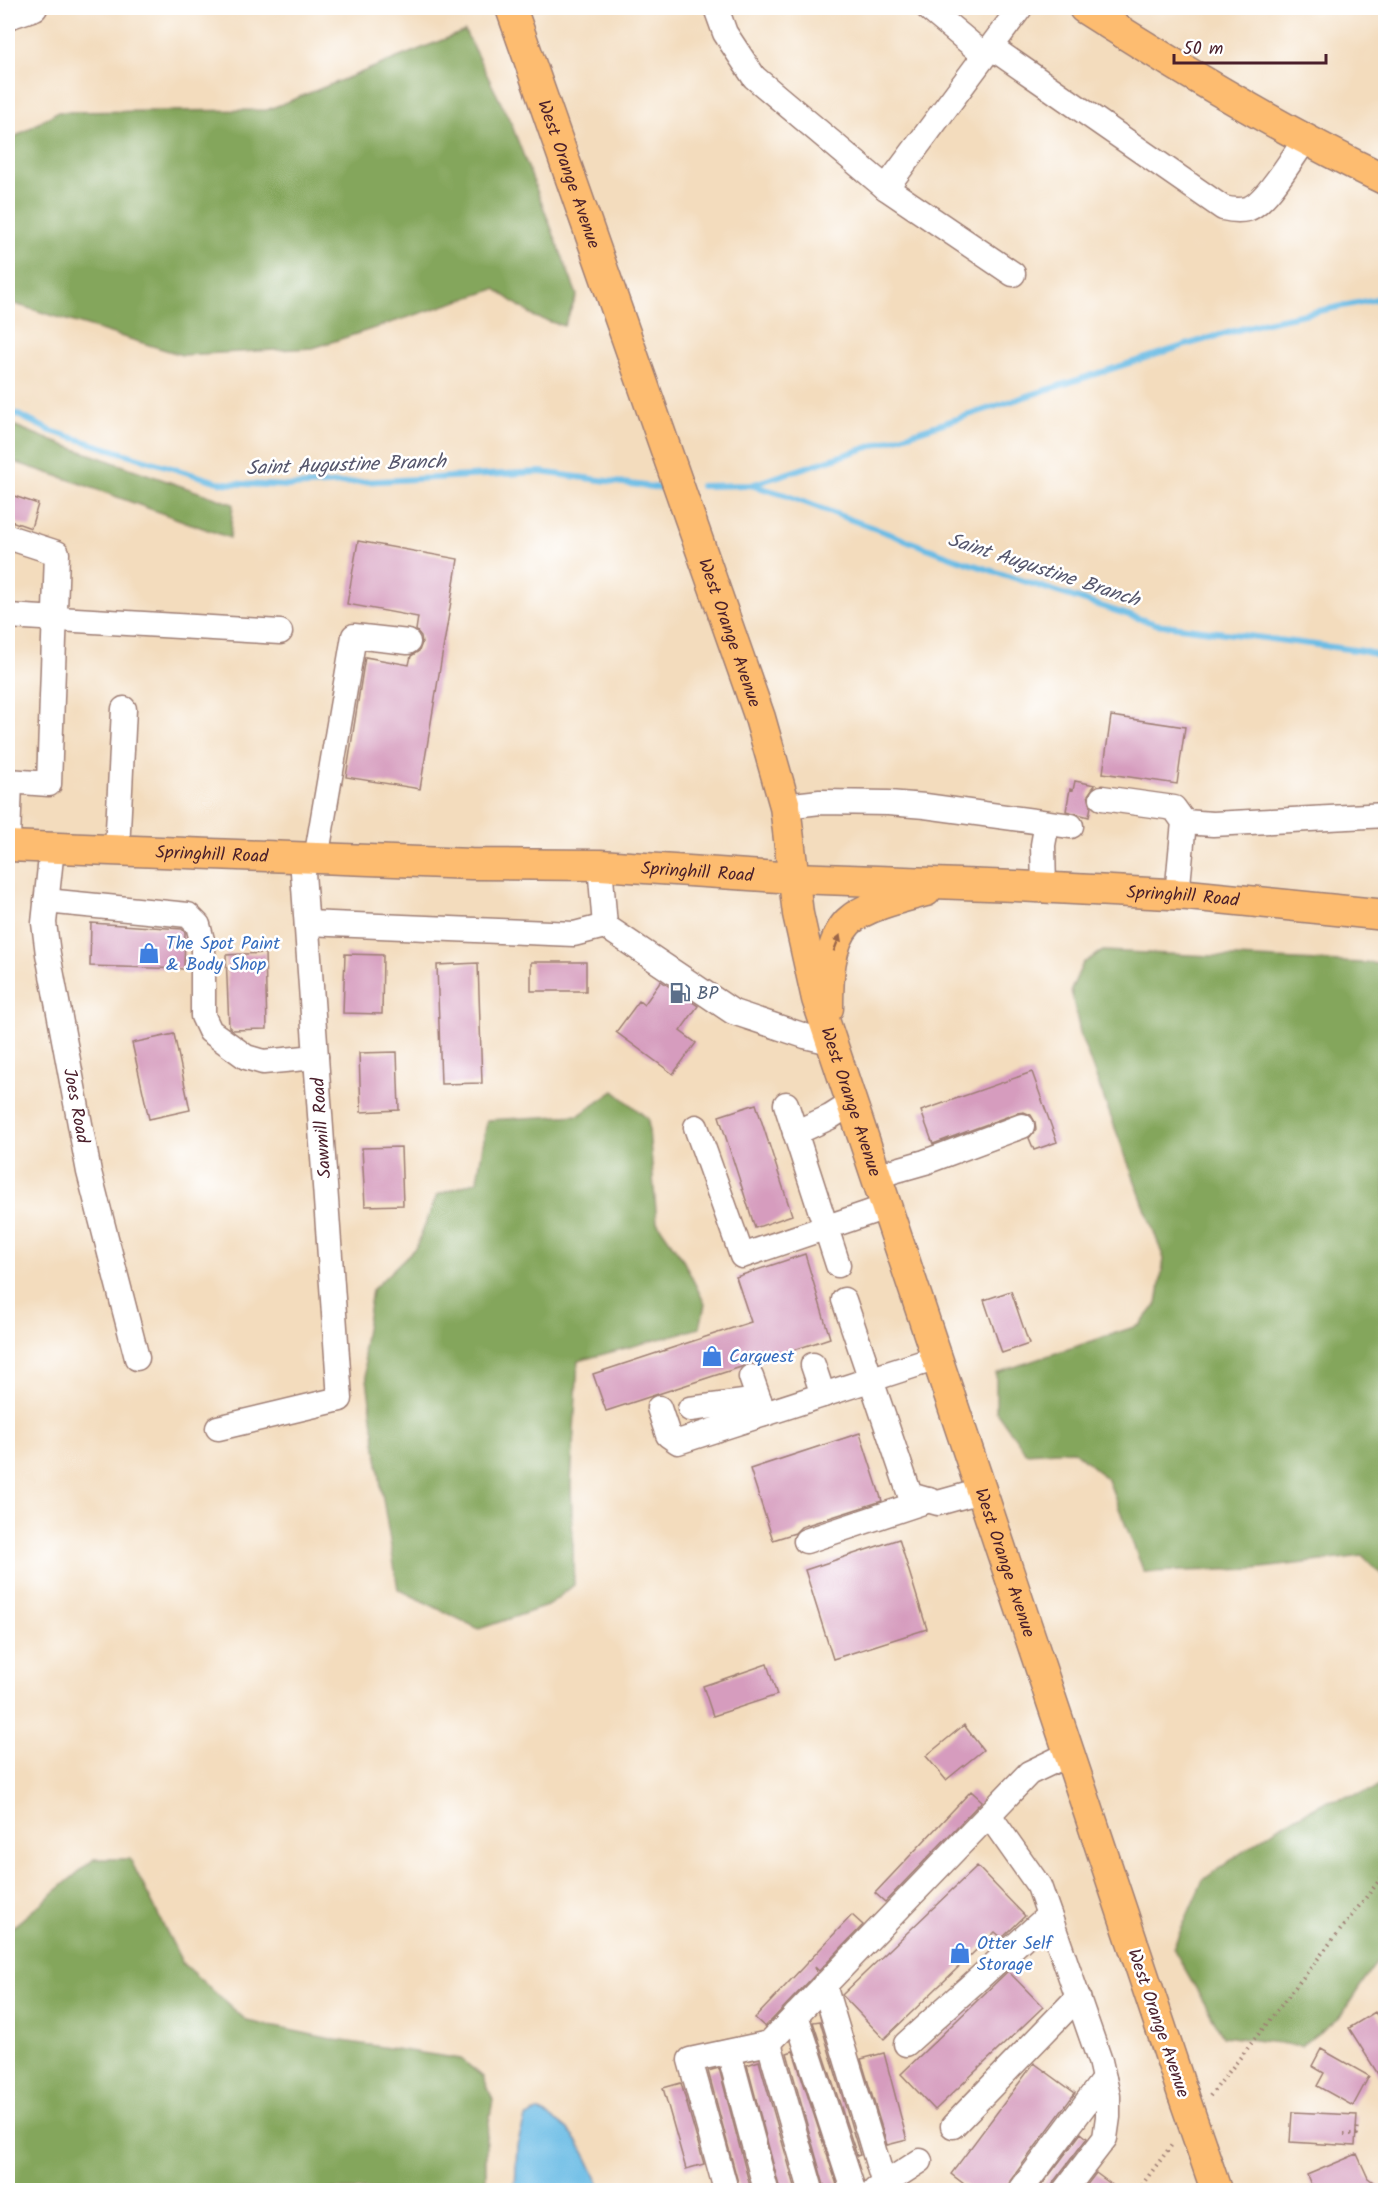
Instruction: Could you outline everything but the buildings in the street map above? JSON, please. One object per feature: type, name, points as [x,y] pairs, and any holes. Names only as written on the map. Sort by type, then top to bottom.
[{"type":"main road","name":"West Orange Avenue","points":[[511,8],[760,718],[785,806],[798,915],[807,960],[831,1042],[1069,1754],[1194,2098],[1190,2143],[1216,2190]]},
{"type":"main road","points":[[1084,8],[1162,59],[1306,139],[1386,180]]},
{"type":"main road","name":"Springhill Road","points":[[8,846],[471,864],[600,865],[794,878],[1177,895],[1386,915]]},
{"type":"main road","points":[[831,1042],[828,1000],[830,971],[838,939],[848,922],[862,912],[949,884]]},
{"type":"street","points":[[8,17],[35,8]]},
{"type":"street","points":[[716,8],[725,33],[754,77],[886,188],[1013,274]]},
{"type":"street","points":[[928,8],[988,51],[1223,208],[1248,209],[1261,201],[1306,139]]},
{"type":"street","points":[[886,188],[1020,8]]},
{"type":"street","points":[[8,537],[57,553],[49,784],[9,781],[8,839]]},
{"type":"street","points":[[8,616],[280,632]]},
{"type":"street","name":"Sawmill Road","points":[[218,1428],[340,1399],[307,923],[309,858],[354,636],[408,642]]},
{"type":"street","points":[[117,850],[124,709]]},
{"type":"street","points":[[1102,798],[1174,808],[1184,822],[1177,895]]},
{"type":"street","points":[[785,806],[820,802],[888,803],[1059,825],[1043,845],[1044,888]]},
{"type":"street","points":[[1184,822],[1224,823],[1386,815]]},
{"type":"street","name":"Joes Road","points":[[52,848],[44,923],[48,954],[89,1172],[137,1358]]},
{"type":"street","points":[[600,865],[605,926]]},
{"type":"street","points":[[46,901],[188,915],[198,926],[203,944],[203,1016],[210,1031],[246,1057],[263,1062],[316,1057]]},
{"type":"street","points":[[307,923],[574,934],[605,926],[732,1012],[831,1042]]},
{"type":"street","points":[[795,1133],[830,1117],[852,1103]]},
{"type":"street","points":[[786,1104],[838,1265]]},
{"type":"street","points":[[876,1176],[926,1162],[1022,1125]]},
{"type":"street","points":[[696,1127],[742,1256],[886,1207]]},
{"type":"street","points":[[844,1300],[909,1495],[938,1503],[981,1491]]},
{"type":"street","points":[[690,1409],[761,1407],[823,1395],[937,1358]]},
{"type":"street","points":[[813,1365],[823,1395]]},
{"type":"street","points":[[751,1377],[761,1407]]},
{"type":"street","points":[[659,1408],[668,1435],[678,1442],[761,1407]]},
{"type":"street","points":[[806,1541],[929,1500]]},
{"type":"street","points":[[726,2190],[690,2060],[769,2043],[1029,1773],[1069,1754]]},
{"type":"street","points":[[989,1815],[1039,1886],[1100,2061],[1108,2096],[1105,2138],[1065,2190]]},
{"type":"street","points":[[906,2044],[1049,1915]]},
{"type":"street","points":[[824,1985],[879,2187],[920,2161]]},
{"type":"street","points":[[953,2126],[1078,1997]]},
{"type":"street","points":[[796,2014],[853,2190]]},
{"type":"street","points":[[769,2043],[811,2190]]},
{"type":"street","points":[[729,2052],[766,2190]]},
{"type":"street","points":[[1021,2190],[1104,2079]]},
{"type":"path","points":[[1194,2098],[1386,1872]]},
{"type":"path","points":[[1344,2133],[1358,2134],[1358,2124]]},
{"type":"path","points":[[1138,2190],[1190,2143]]},
{"type":"green space","points":[[465,31],[511,123],[577,295],[564,326],[535,317],[495,289],[313,348],[182,355],[8,302],[8,141],[57,112],[267,110]]},
{"type":"green space","points":[[8,423],[55,442],[233,504],[230,538],[8,460]]},
{"type":"green space","points":[[1103,951],[1385,964],[1385,1578],[1363,1556],[1254,1569],[1144,1572],[1108,1480],[1073,1450],[1026,1453],[996,1411],[996,1373],[1140,1325],[1157,1304],[1164,1259],[1081,1037],[1071,990],[1083,963]]},
{"type":"green space","points":[[614,1091],[648,1119],[657,1222],[682,1258],[705,1304],[700,1328],[578,1361],[571,1483],[574,1585],[547,1606],[479,1629],[398,1589],[381,1487],[363,1348],[372,1290],[416,1247],[437,1195],[477,1181],[487,1120],[579,1115]]},
{"type":"green space","points":[[1385,1780],[1385,1956],[1377,1961],[1340,2017],[1301,2046],[1223,2036],[1173,1948],[1203,1880],[1278,1827],[1324,1802],[1374,1790]]},
{"type":"green space","points":[[94,1859],[130,1859],[183,1964],[247,2021],[336,2040],[461,2059],[483,2077],[493,2100],[486,2138],[486,2190],[8,2190],[8,1931]]},
{"type":"water","points":[[538,2111],[552,2118],[572,2134],[585,2153],[602,2190],[515,2190],[517,2145],[525,2118]]},
{"type":"waterway","points":[[751,485],[1189,344],[1266,322],[1386,297]]},
{"type":"waterway","name":"Saint Augustine Branch","points":[[8,410],[51,431],[221,483],[290,486],[540,472],[660,488]]},
{"type":"waterway","name":"Saint Augustine Branch","points":[[701,486],[751,485],[785,495],[959,560],[1156,624],[1363,651],[1386,657]]},
{"type":"place","name":"The Spot Paint & Body Shop","points":[[149,953]]},
{"type":"place","name":"BP","points":[[680,993]]},
{"type":"place","name":"Carquest","points":[[712,1356]]},
{"type":"place","name":"Otter Self Storage","points":[[960,1953]]}]
